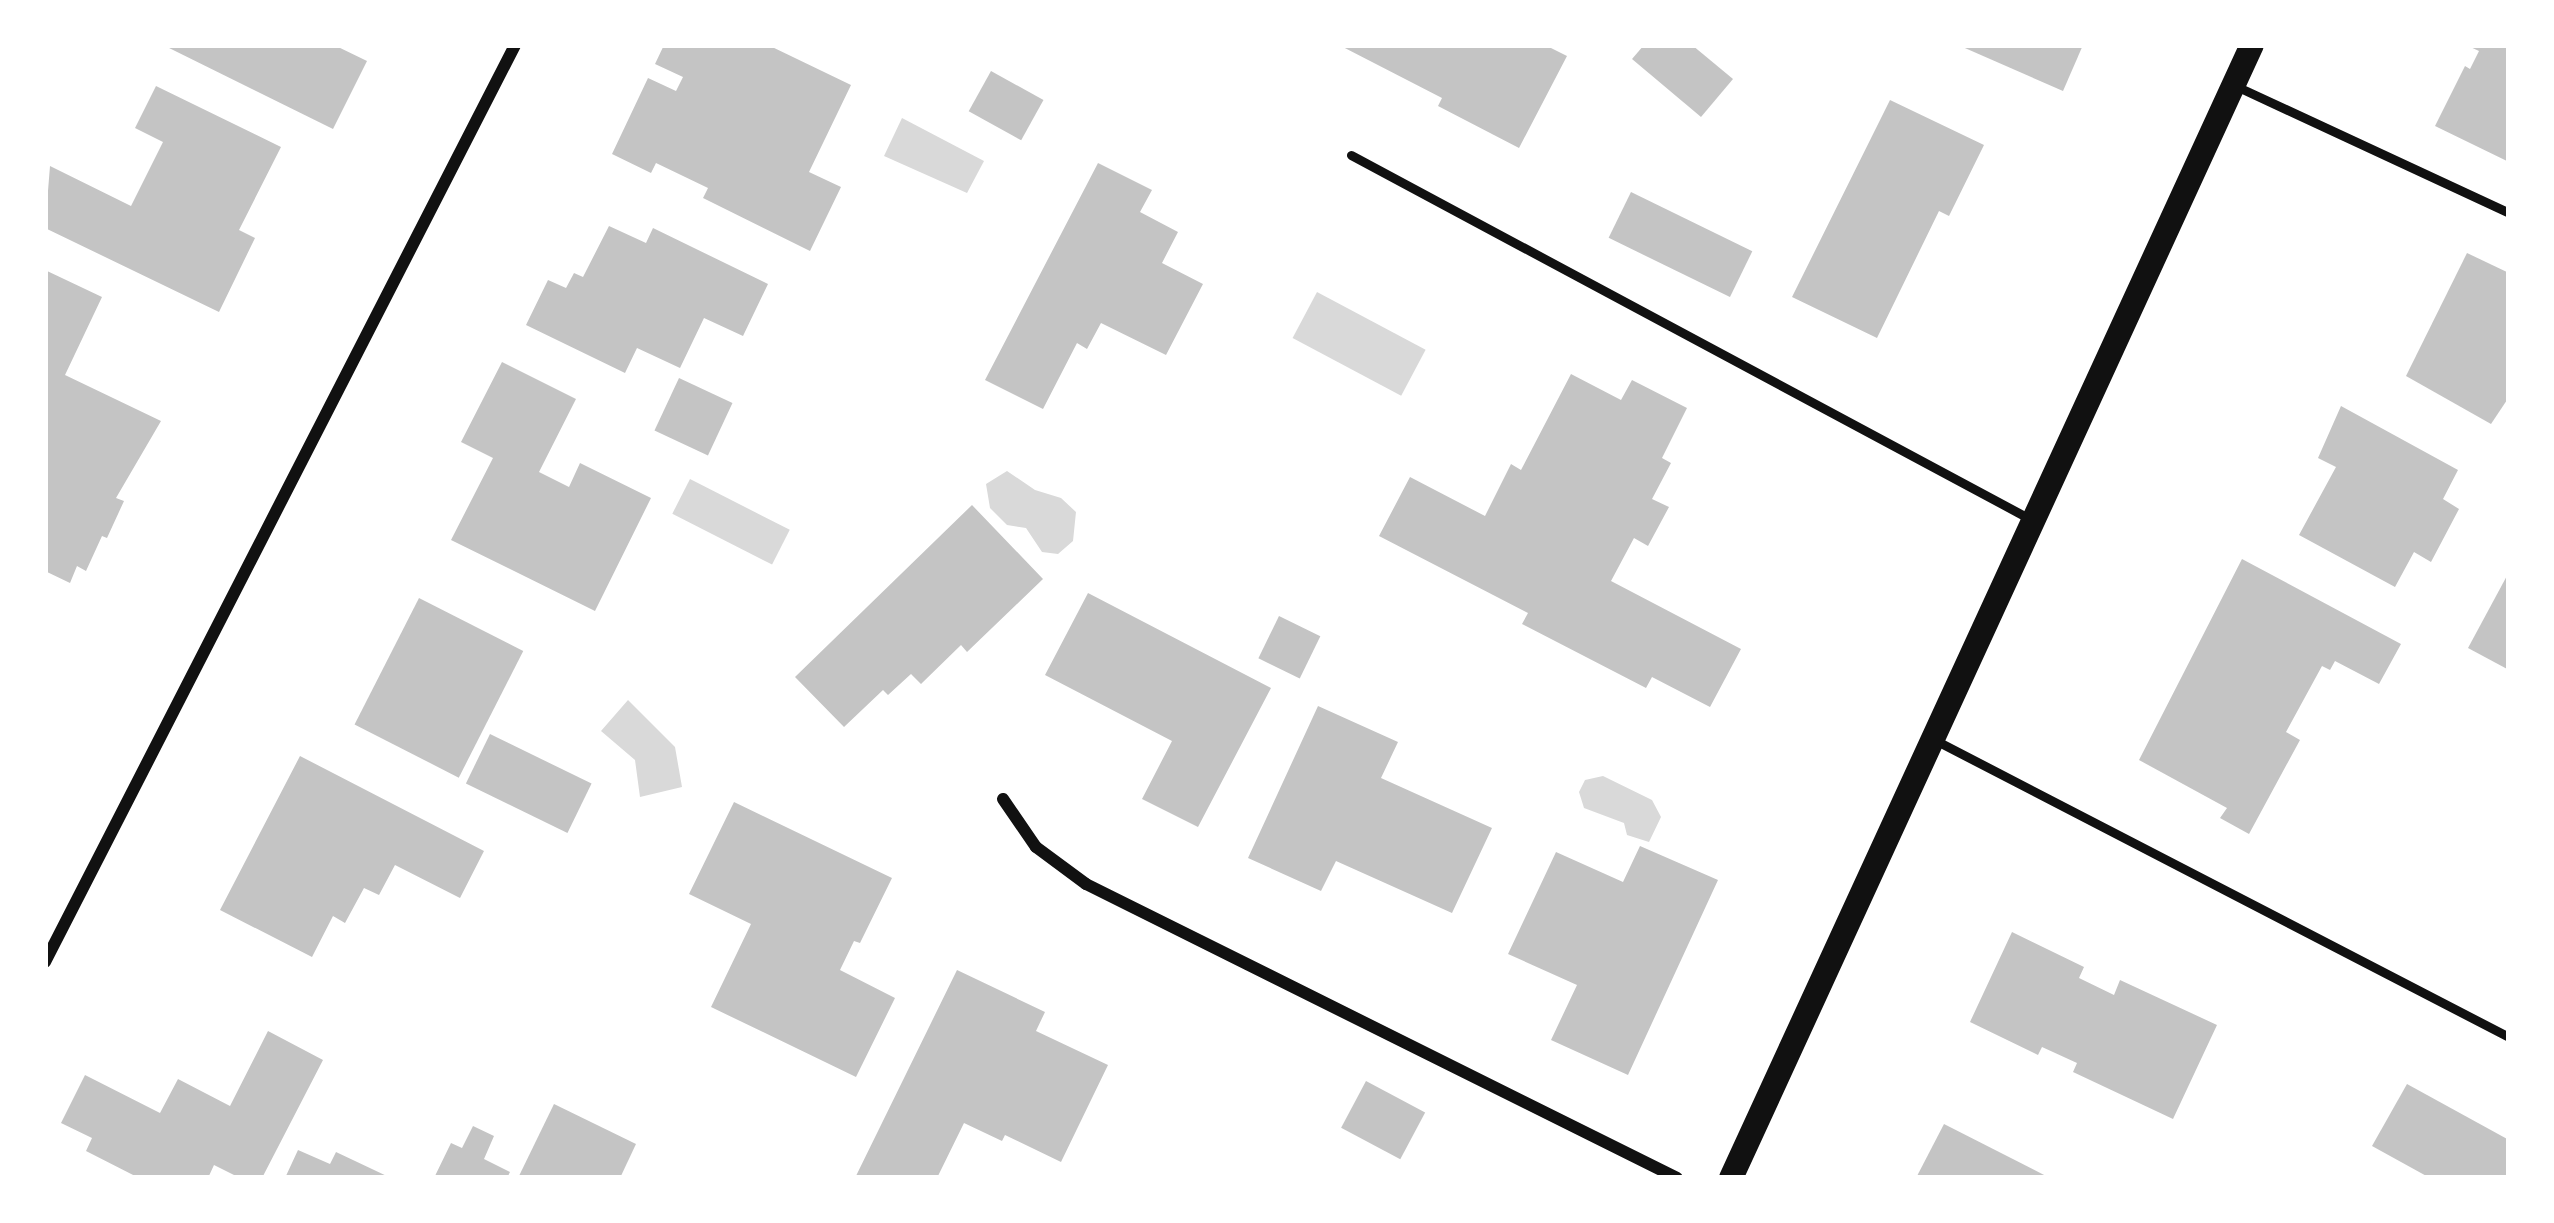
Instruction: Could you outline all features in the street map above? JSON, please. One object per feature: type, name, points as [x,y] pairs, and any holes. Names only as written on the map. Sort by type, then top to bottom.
[{"type":"main road","points":[[1731,1178],[2252,45]]},
{"type":"street","points":[[45,962],[515,45]]},
{"type":"street","points":[[1003,799],[1036,848],[1086,884],[1677,1178]]},
{"type":"lane","points":[[2234,85],[2509,213]]},
{"type":"lane","points":[[1351,154],[2032,520]]},
{"type":"lane","points":[[1933,739],[2509,1037]]},
{"type":"shaded area","points":[[902,118],[984,161],[967,193],[884,156]]},
{"type":"shaded area","points":[[1317,292],[1426,350],[1401,396],[1293,338]]},
{"type":"shaded area","points":[[1007,471],[1035,490],[1061,498],[1076,512],[1073,541],[1058,554],[1042,552],[1026,528],[1007,525],[990,508],[986,484]]},
{"type":"shaded area","points":[[690,479],[790,530],[772,565],[672,514]]},
{"type":"shaded area","points":[[628,700],[675,747],[682,787],[640,797],[635,760],[601,731]]},
{"type":"shaded area","points":[[1603,776],[1652,800],[1661,817],[1649,842],[1627,835],[1624,823],[1584,808],[1579,792],[1585,780]]},
{"type":"building","points":[[163,45],[334,45],[367,61],[333,129]]},
{"type":"building","points":[[664,45],[768,45],[851,85],[809,172],[841,187],[810,251],[703,198],[708,188],[656,163],[651,173],[612,154],[648,78],[676,91],[683,77],[655,64]]},
{"type":"building","points":[[1339,45],[1545,45],[1567,56],[1519,148],[1438,106],[1442,98]]},
{"type":"building","points":[[1644,45],[1692,45],[1733,79],[1701,117],[1632,59]]},
{"type":"building","points":[[1958,45],[2083,45],[2063,91]]},
{"type":"building","points":[[2466,45],[2509,45],[2509,162],[2435,126],[2465,66],[2470,69],[2479,51]]},
{"type":"building","points":[[991,71],[1043,100],[1021,140],[969,111]]},
{"type":"building","points":[[156,86],[281,147],[239,230],[255,238],[219,312],[45,228],[50,166],[131,206],[163,142],[135,128]]},
{"type":"building","points":[[1890,100],[1984,145],[1949,216],[1939,211],[1877,338],[1792,297]]},
{"type":"building","points":[[1098,163],[1152,190],[1140,212],[1178,232],[1162,263],[1203,284],[1166,355],[1101,323],[1087,349],[1077,343],[1043,409],[985,380]]},
{"type":"building","points":[[1631,192],[1752,251],[1730,297],[1609,238]]},
{"type":"building","points":[[609,226],[646,243],[653,228],[768,284],[743,336],[704,318],[680,368],[637,348],[625,373],[526,325],[548,280],[566,288],[574,273],[583,277]]},
{"type":"building","points":[[2467,253],[2509,273],[2509,397],[2491,424],[2406,376]]},
{"type":"building","points":[[45,270],[102,297],[65,375],[161,421],[116,498],[124,501],[107,538],[102,536],[86,571],[77,566],[70,583],[45,571]]},
{"type":"building","points":[[502,362],[576,399],[539,472],[569,487],[580,463],[651,498],[595,611],[451,540],[493,458],[461,442]]},
{"type":"building","points":[[1571,374],[1621,400],[1632,380],[1687,408],[1662,458],[1671,463],[1652,499],[1669,507],[1648,546],[1634,538],[1611,581],[1741,649],[1710,707],[1652,677],[1646,688],[1522,624],[1528,613],[1379,536],[1410,477],[1485,516],[1511,464],[1521,470]]},
{"type":"building","points":[[679,378],[732,403],[708,456],[654,431]]},
{"type":"building","points":[[2341,406],[2458,470],[2443,499],[2459,509],[2431,562],[2414,552],[2395,587],[2299,535],[2336,467],[2318,458]]},
{"type":"building","points":[[972,505],[1043,579],[967,652],[961,645],[921,684],[911,674],[888,695],[883,690],[844,727],[795,677]]},
{"type":"building","points":[[2242,559],[2401,644],[2379,684],[2335,661],[2330,670],[2322,666],[2286,732],[2300,740],[2249,834],[2220,818],[2227,808],[2139,760]]},
{"type":"building","points":[[2509,572],[2509,670],[2468,648]]},
{"type":"building","points":[[1088,593],[1271,688],[1198,827],[1142,799],[1172,741],[1045,675]]},
{"type":"building","points":[[419,598],[523,651],[459,778],[355,725]]},
{"type":"building","points":[[1279,616],[1320,636],[1300,678],[1258,658]]},
{"type":"building","points":[[1318,706],[1398,742],[1381,778],[1492,828],[1452,913],[1336,861],[1321,891],[1248,858]]},
{"type":"building","points":[[490,734],[592,784],[567,833],[466,783]]},
{"type":"building","points":[[300,756],[484,851],[460,898],[395,865],[379,895],[364,888],[345,923],[333,916],[312,957],[220,910]]},
{"type":"building","points":[[734,802],[892,878],[860,943],[854,941],[840,970],[895,998],[856,1077],[711,1007],[751,924],[689,894]]},
{"type":"building","points":[[1640,846],[1718,880],[1628,1075],[1551,1040],[1577,985],[1508,954],[1556,852],[1623,882]]},
{"type":"building","points":[[2012,932],[2084,967],[2079,978],[2114,995],[2120,980],[2217,1025],[2173,1119],[2073,1072],[2077,1063],[2042,1047],[2038,1055],[1970,1022]]},
{"type":"building","points":[[957,970],[1045,1012],[1036,1031],[1108,1065],[1061,1162],[1005,1135],[1002,1141],[964,1123],[937,1178],[855,1178]]},
{"type":"building","points":[[268,1031],[323,1060],[262,1178],[240,1178],[214,1165],[208,1178],[139,1178],[86,1151],[92,1138],[61,1123],[85,1075],[160,1113],[178,1079],[230,1106]]},
{"type":"building","points":[[1366,1081],[1425,1112],[1400,1159],[1341,1128]]},
{"type":"building","points":[[2407,1084],[2509,1140],[2509,1178],[2430,1178],[2372,1146]]},
{"type":"building","points":[[554,1104],[636,1144],[620,1178],[518,1178]]},
{"type":"building","points":[[1944,1124],[2050,1178],[1916,1178]]},
{"type":"building","points":[[473,1126],[494,1136],[484,1159],[510,1172],[507,1178],[434,1178],[451,1143],[462,1148]]},
{"type":"building","points":[[298,1150],[330,1164],[336,1152],[391,1178],[285,1178]]}]
